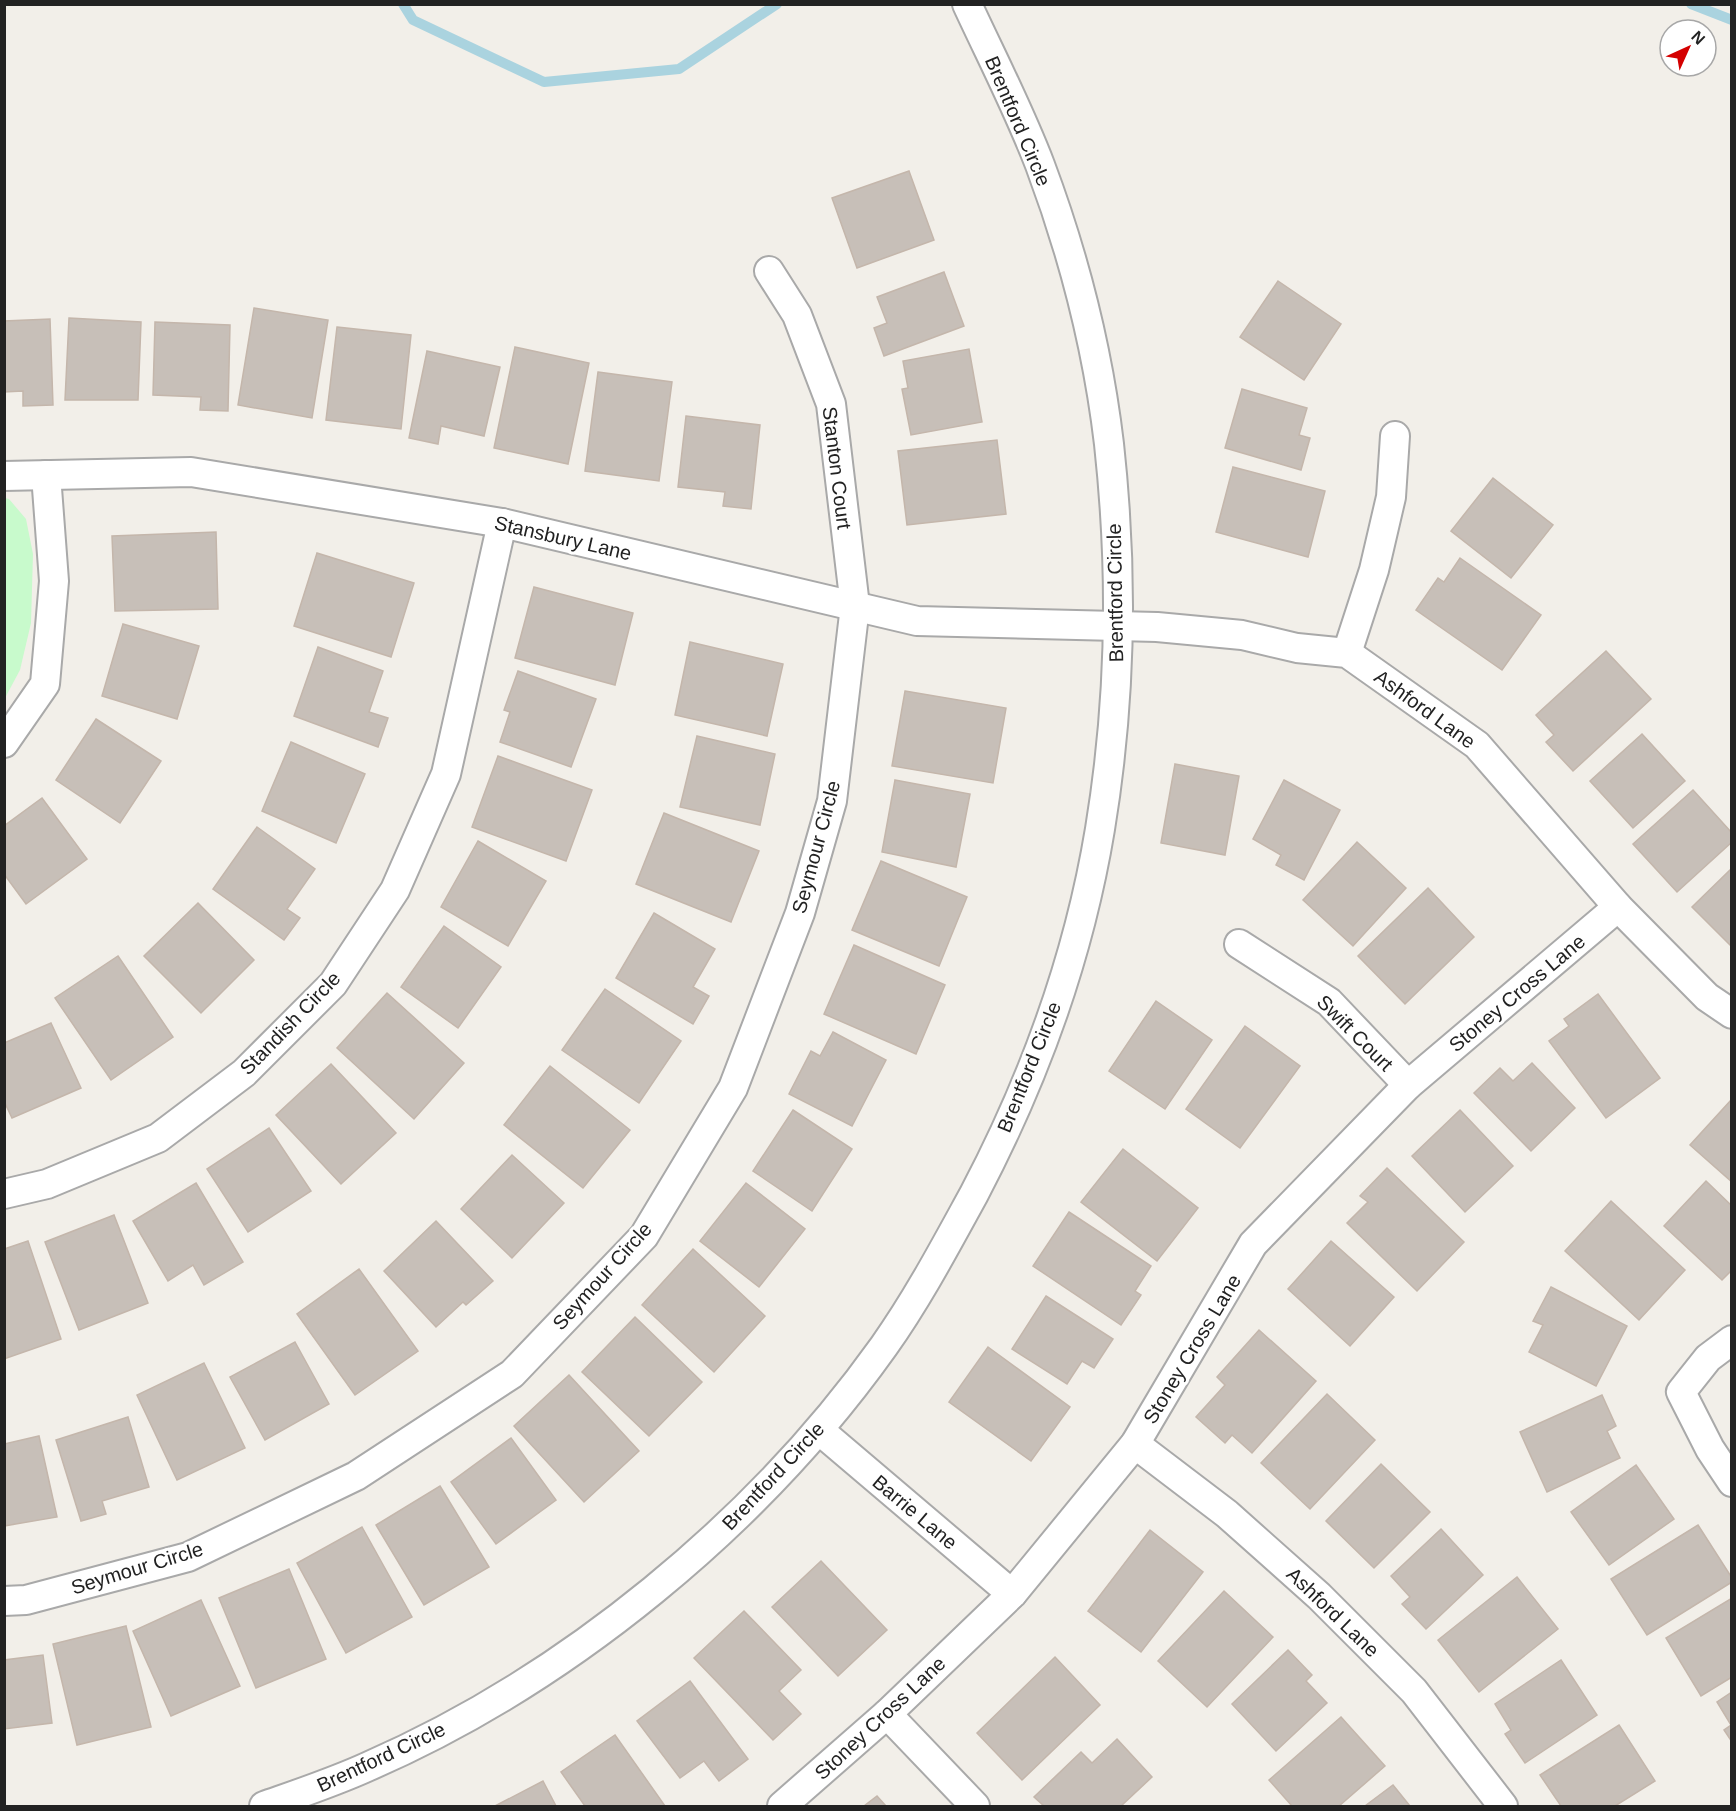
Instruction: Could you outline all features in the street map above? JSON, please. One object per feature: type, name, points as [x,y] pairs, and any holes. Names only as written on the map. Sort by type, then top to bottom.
[{"type":"street","name":"Brentford Circle","points":[[264,1806],[368,1767],[455,1723],[535,1675],[617,1618],[703,1549],[819,1430],[885,1344],[943,1252],[1016,1107],[1053,1013],[1078,927],[1099,836],[1108,772],[1116,685],[1118,626],[1117,554],[1108,441],[1093,355],[1071,262],[1040,166],[967,4]]},
{"type":"street","name":"Stanton Court","points":[[769,271],[797,315],[831,404],[855,606]]},
{"type":"street","points":[[1347,653],[1374,570],[1388,508],[1395,436]]},
{"type":"street","name":"Stansbury Lane","points":[[4,476],[191,472],[502,523],[917,621],[984,625],[1057,623],[1118,626]]},
{"type":"street","points":[[4,743],[45,684],[54,581],[46,475]]},
{"type":"street","name":"Standish Circle","points":[[4,1194],[47,1184],[158,1138],[244,1073],[333,984],[395,890],[446,774],[502,523]]},
{"type":"street","name":"Seymour Circle","points":[[4,1601],[26,1600],[188,1557],[356,1476],[512,1374],[644,1236],[733,1088],[800,913],[832,801],[855,606]]},
{"type":"street","name":"Ashford Lane","points":[[1118,626],[1242,635],[1297,648],[1347,653],[1477,745],[1618,907],[1707,997],[1731,1014]]},
{"type":"street","name":"Stoney Cross Lane","points":[[782,1806],[887,1714],[1012,1594],[1135,1444],[1254,1244],[1407,1085],[1618,907]]},
{"type":"street","name":"Swift Court","points":[[1239,945],[1329,1002],[1407,1085]]},
{"type":"street","points":[[1731,1340],[1708,1358],[1681,1392],[1710,1449],[1731,1482]]},
{"type":"street","name":"Barrie Lane","points":[[819,1430],[1012,1594]]},
{"type":"street","name":"Ashford Lane","points":[[1135,1444],[1227,1514],[1319,1596],[1414,1691],[1503,1806]]},
{"type":"street","points":[[887,1714],[975,1806]]},
{"type":"green space","points":[[5,498],[9,499],[26,519],[33,554],[31,623],[20,670],[5,698]]},
{"type":"building","points":[[909,171],[934,240],[857,268],[832,198]]},
{"type":"building","points":[[944,272],[964,326],[884,356],[874,328],[887,323],[877,297]]},
{"type":"building","points":[[1278,281],[1341,324],[1304,380],[1240,337]]},
{"type":"building","points":[[254,308],[328,320],[312,418],[238,405]]},
{"type":"building","points":[[69,318],[141,322],[138,400],[65,400]]},
{"type":"building","points":[[50,319],[53,405],[23,406],[23,391],[4,392],[4,321]]},
{"type":"building","points":[[155,322],[230,325],[228,411],[200,410],[201,397],[153,395]]},
{"type":"building","points":[[337,327],[411,335],[401,429],[326,420]]},
{"type":"building","points":[[515,347],[589,363],[568,464],[494,448]]},
{"type":"building","points":[[969,349],[982,422],[911,435],[902,389],[908,388],[903,361]]},
{"type":"building","points":[[427,351],[500,367],[484,436],[441,426],[438,444],[409,438]]},
{"type":"building","points":[[598,372],[672,382],[659,481],[585,471]]},
{"type":"building","points":[[1242,389],[1307,408],[1299,435],[1310,438],[1301,470],[1225,448]]},
{"type":"building","points":[[686,416],[760,425],[751,509],[723,506],[725,492],[678,487]]},
{"type":"building","points":[[997,440],[1006,514],[907,525],[898,451]]},
{"type":"building","points":[[1233,467],[1325,491],[1308,557],[1216,532]]},
{"type":"building","points":[[1493,478],[1553,525],[1511,578],[1451,531]]},
{"type":"building","points":[[216,532],[218,609],[115,611],[112,536]]},
{"type":"building","points":[[317,553],[414,583],[391,657],[294,626]]},
{"type":"building","points":[[1460,558],[1541,615],[1502,670],[1416,610],[1438,578],[1444,582]]},
{"type":"building","points":[[534,587],[633,613],[615,685],[515,658]]},
{"type":"building","points":[[123,624],[199,646],[177,719],[102,696]]},
{"type":"building","points":[[690,642],[783,664],[767,736],[675,715]]},
{"type":"building","points":[[318,647],[383,671],[369,712],[388,718],[378,747],[294,716]]},
{"type":"building","points":[[1606,651],[1651,699],[1573,771],[1546,742],[1554,735],[1536,715]]},
{"type":"building","points":[[518,671],[596,699],[571,767],[500,742],[510,712],[504,710]]},
{"type":"building","points":[[905,691],[1006,708],[993,783],[892,766]]},
{"type":"building","points":[[96,719],[161,761],[120,823],[56,780]]},
{"type":"building","points":[[1642,734],[1685,781],[1633,828],[1590,781]]},
{"type":"building","points":[[697,736],[775,754],[760,825],[680,807]]},
{"type":"building","points":[[291,742],[365,774],[336,843],[262,811]]},
{"type":"building","points":[[498,756],[592,790],[566,861],[472,827]]},
{"type":"building","points":[[1175,764],[1239,776],[1225,855],[1161,843]]},
{"type":"building","points":[[895,780],[970,794],[956,867],[882,852]]},
{"type":"building","points":[[1284,780],[1340,810],[1304,880],[1276,865],[1281,855],[1253,839]]},
{"type":"building","points":[[1693,790],[1732,833],[1732,842],[1677,892],[1633,844]]},
{"type":"building","points":[[42,798],[87,859],[26,904],[4,874],[4,826]]},
{"type":"building","points":[[664,813],[759,851],[731,922],[636,884]]},
{"type":"building","points":[[257,827],[315,869],[287,909],[300,918],[284,940],[213,889]]},
{"type":"building","points":[[478,841],[546,881],[508,946],[441,907]]},
{"type":"building","points":[[1357,842],[1406,888],[1353,946],[1303,900]]},
{"type":"building","points":[[881,861],[967,897],[939,966],[852,930]]},
{"type":"building","points":[[1732,868],[1732,947],[1692,907]]},
{"type":"building","points":[[1428,888],[1474,937],[1405,1004],[1358,956]]},
{"type":"building","points":[[198,903],[254,960],[201,1013],[144,956]]},
{"type":"building","points":[[654,913],[715,949],[693,987],[709,996],[693,1024],[616,978]]},
{"type":"building","points":[[444,926],[501,967],[458,1028],[401,987]]},
{"type":"building","points":[[854,945],[945,985],[916,1054],[824,1014]]},
{"type":"building","points":[[118,956],[173,1037],[111,1080],[55,998]]},
{"type":"building","points":[[605,989],[681,1041],[639,1103],[562,1050]]},
{"type":"building","points":[[387,993],[464,1063],[414,1119],[337,1048]]},
{"type":"building","points":[[1598,994],[1660,1078],[1606,1118],[1549,1041],[1569,1026],[1564,1019]]},
{"type":"building","points":[[1156,1001],[1212,1040],[1165,1109],[1109,1071]]},
{"type":"building","points":[[51,1023],[81,1088],[12,1118],[4,1101],[4,1043]]},
{"type":"building","points":[[1245,1026],[1300,1066],[1240,1148],[1186,1109]]},
{"type":"building","points":[[833,1032],[886,1060],[852,1126],[789,1094],[811,1051],[820,1056]]},
{"type":"building","points":[[1532,1063],[1575,1108],[1531,1151],[1474,1093],[1500,1068],[1513,1081]]},
{"type":"building","points":[[331,1064],[396,1133],[341,1184],[276,1115]]},
{"type":"building","points":[[550,1066],[630,1130],[583,1188],[504,1125]]},
{"type":"building","points":[[1732,1099],[1732,1182],[1690,1145]]},
{"type":"building","points":[[793,1110],[852,1149],[812,1211],[753,1171]]},
{"type":"building","points":[[1460,1110],[1513,1166],[1465,1212],[1412,1156]]},
{"type":"building","points":[[269,1128],[311,1191],[248,1232],[207,1169]]},
{"type":"building","points":[[1123,1149],[1198,1208],[1157,1261],[1081,1202]]},
{"type":"building","points":[[512,1155],[564,1203],[512,1258],[461,1209]]},
{"type":"building","points":[[1387,1168],[1464,1242],[1417,1291],[1347,1223],[1368,1202],[1360,1196]]},
{"type":"building","points":[[1706,1181],[1732,1206],[1732,1270],[1722,1280],[1664,1226]]},
{"type":"building","points":[[196,1183],[243,1262],[204,1285],[193,1265],[168,1281],[133,1221]]},
{"type":"building","points":[[746,1183],[805,1229],[759,1287],[700,1241]]},
{"type":"building","points":[[1611,1201],[1685,1270],[1639,1320],[1565,1251]]},
{"type":"building","points":[[1069,1212],[1151,1266],[1135,1291],[1141,1295],[1121,1325],[1033,1266]]},
{"type":"building","points":[[114,1215],[148,1303],[79,1330],[45,1242]]},
{"type":"building","points":[[436,1221],[493,1281],[466,1305],[463,1302],[436,1327],[384,1271]]},
{"type":"building","points":[[28,1241],[61,1339],[4,1359],[4,1249]]},
{"type":"building","points":[[1331,1241],[1394,1297],[1350,1346],[1288,1289]]},
{"type":"building","points":[[693,1249],[765,1316],[714,1372],[642,1305]]},
{"type":"building","points":[[359,1269],[418,1351],[355,1395],[297,1314]]},
{"type":"building","points":[[1551,1287],[1627,1326],[1596,1386],[1529,1352],[1543,1325],[1533,1321]]},
{"type":"building","points":[[1046,1296],[1113,1339],[1094,1368],[1082,1361],[1067,1384],[1012,1349]]},
{"type":"building","points":[[635,1317],[702,1382],[649,1436],[582,1372]]},
{"type":"building","points":[[1259,1330],[1316,1381],[1252,1453],[1232,1435],[1225,1443],[1196,1417],[1225,1385],[1217,1377]]},
{"type":"building","points":[[295,1342],[329,1404],[265,1440],[230,1377]]},
{"type":"building","points":[[988,1347],[1070,1407],[1031,1461],[949,1402]]},
{"type":"building","points":[[204,1363],[245,1448],[177,1480],[137,1395]]},
{"type":"building","points":[[569,1375],[639,1451],[584,1502],[514,1426]]},
{"type":"building","points":[[1327,1394],[1375,1440],[1310,1509],[1261,1463]]},
{"type":"building","points":[[1602,1395],[1616,1426],[1607,1431],[1620,1458],[1547,1492],[1520,1432]]},
{"type":"building","points":[[128,1417],[149,1487],[102,1501],[106,1514],[81,1521],[56,1440]]},
{"type":"building","points":[[39,1436],[57,1517],[4,1526],[4,1444]]},
{"type":"building","points":[[511,1438],[556,1500],[496,1544],[451,1482]]},
{"type":"building","points":[[1381,1464],[1430,1512],[1374,1568],[1326,1521]]},
{"type":"building","points":[[1636,1465],[1674,1519],[1609,1565],[1571,1512]]},
{"type":"building","points":[[440,1486],[489,1567],[424,1605],[376,1525]]},
{"type":"building","points":[[1698,1525],[1732,1578],[1732,1582],[1647,1635],[1611,1579]]},
{"type":"building","points":[[362,1527],[412,1617],[346,1653],[297,1563]]},
{"type":"building","points":[[1441,1529],[1483,1575],[1426,1629],[1402,1604],[1410,1597],[1391,1576]]},
{"type":"building","points":[[1150,1530],[1203,1572],[1141,1652],[1088,1611]]},
{"type":"building","points":[[821,1561],[887,1630],[838,1676],[772,1607]]},
{"type":"building","points":[[289,1569],[326,1659],[256,1688],[219,1598]]},
{"type":"building","points":[[1517,1577],[1558,1629],[1479,1692],[1438,1640]]},
{"type":"building","points":[[1224,1591],[1273,1637],[1207,1707],[1158,1661]]},
{"type":"building","points":[[1732,1598],[1732,1677],[1701,1696],[1666,1638]]},
{"type":"building","points":[[201,1600],[240,1686],[171,1716],[133,1631]]},
{"type":"building","points":[[744,1611],[801,1670],[779,1691],[801,1714],[773,1740],[694,1658]]},
{"type":"building","points":[[126,1626],[151,1727],[77,1745],[53,1644]]},
{"type":"building","points":[[1288,1650],[1312,1675],[1306,1681],[1327,1703],[1276,1751],[1232,1704]]},
{"type":"building","points":[[43,1655],[52,1723],[4,1729],[4,1660]]},
{"type":"building","points":[[1055,1657],[1100,1705],[1022,1780],[977,1733]]},
{"type":"building","points":[[1561,1660],[1597,1715],[1525,1763],[1505,1734],[1511,1730],[1495,1704]]},
{"type":"building","points":[[690,1681],[748,1759],[719,1781],[704,1761],[680,1778],[637,1721]]},
{"type":"building","points":[[1732,1692],[1732,1742],[1724,1730],[1731,1725],[1717,1702]]},
{"type":"building","points":[[1341,1717],[1385,1766],[1339,1806],[1292,1806],[1269,1780]]},
{"type":"building","points":[[1619,1725],[1655,1781],[1615,1806],[1561,1806],[1540,1775]]},
{"type":"building","points":[[615,1735],[665,1806],[585,1806],[561,1772]]},
{"type":"building","points":[[1117,1739],[1152,1777],[1121,1806],[1044,1806],[1034,1797],[1081,1752],[1092,1763]]},
{"type":"building","points":[[543,1781],[556,1806],[495,1806]]},
{"type":"building","points":[[1393,1785],[1410,1806],[1365,1806]]},
{"type":"building","points":[[877,1796],[886,1806],[864,1806]]},
{"type":"waterway","points":[[403,4],[413,20],[544,82],[679,69],[777,4]]},
{"type":"waterway","points":[[1691,4],[1732,20]]}]
